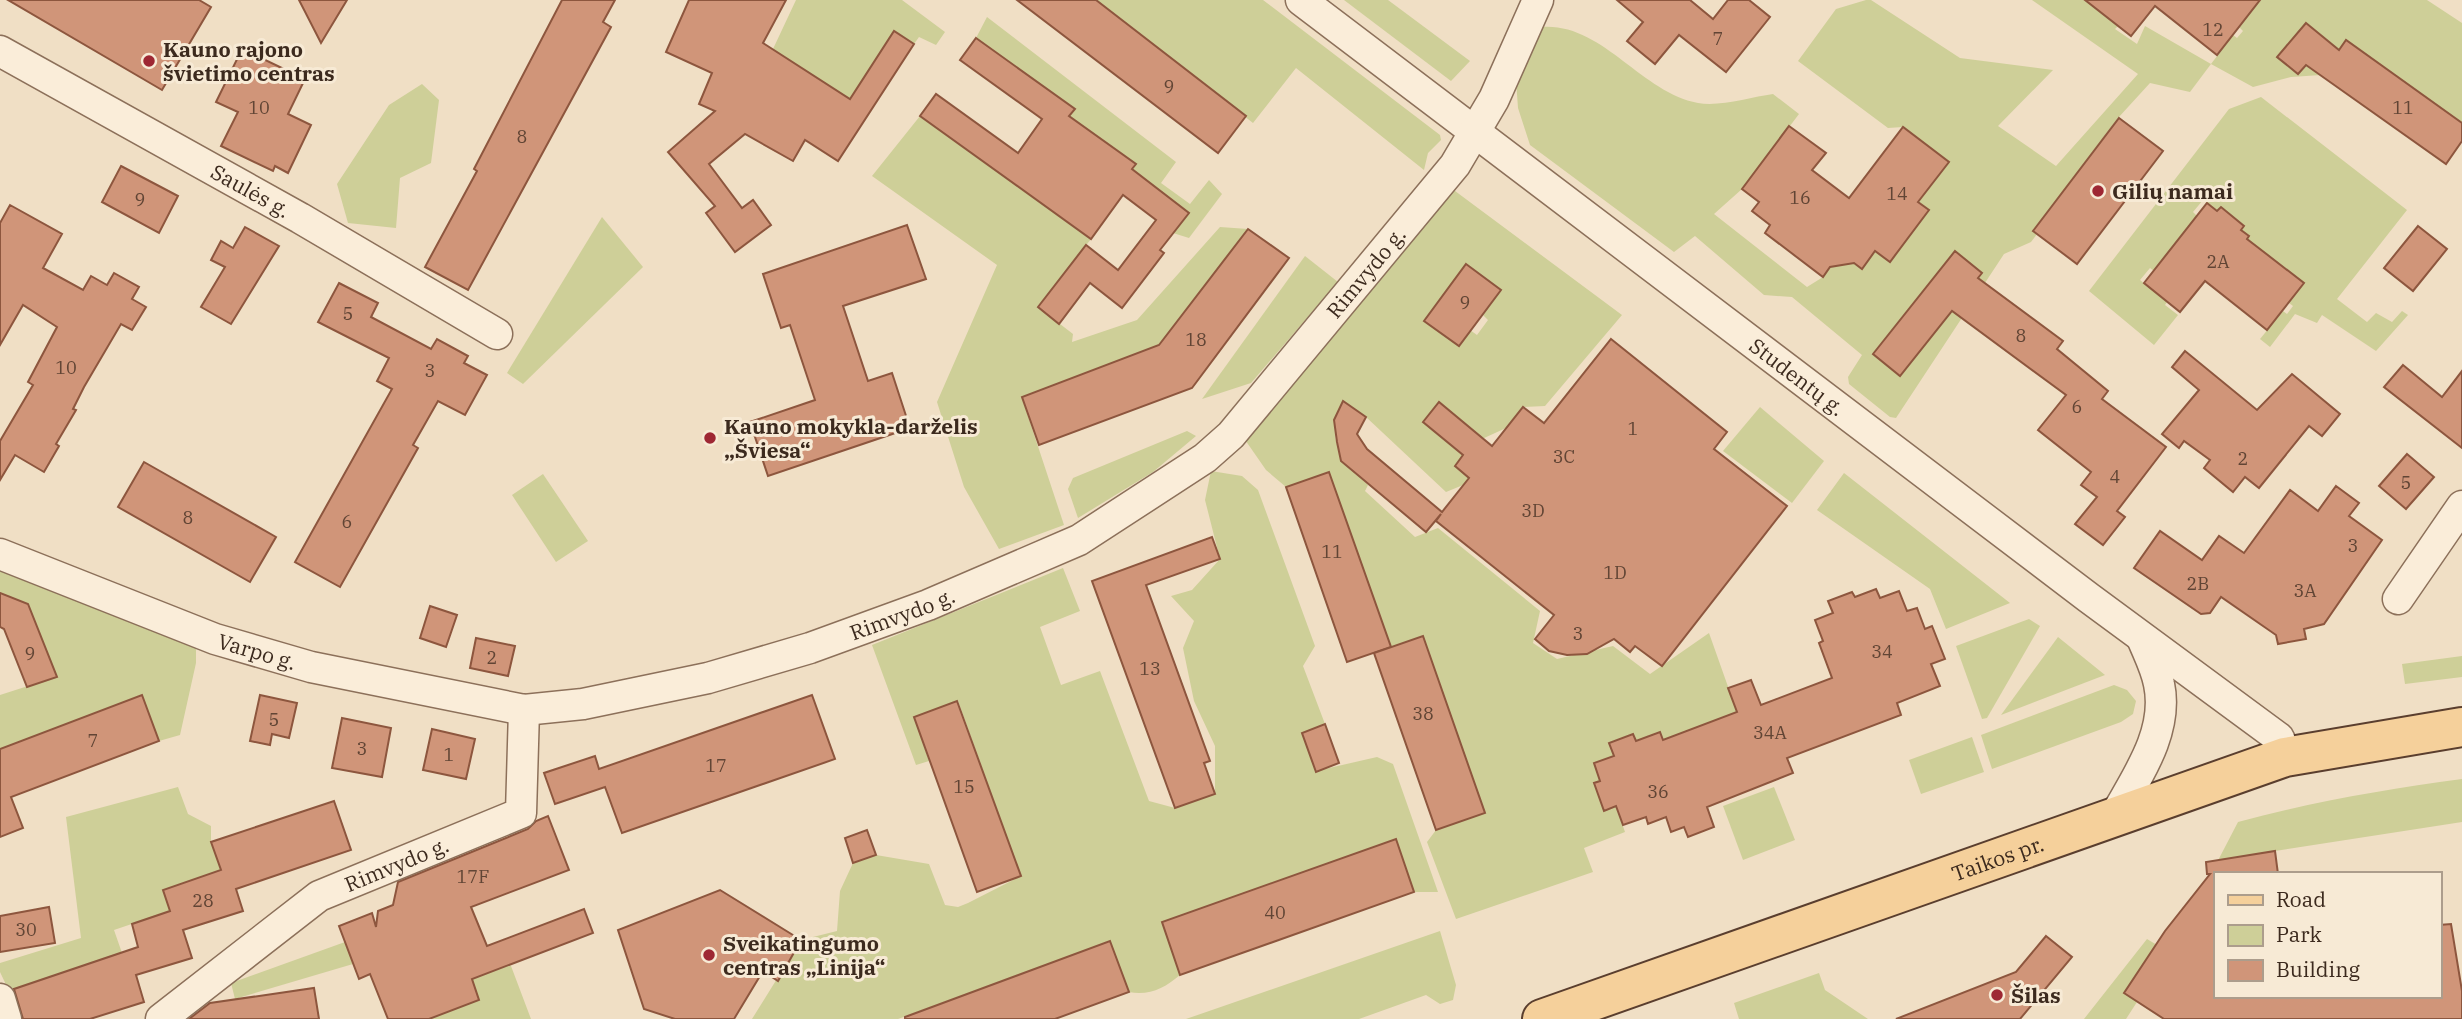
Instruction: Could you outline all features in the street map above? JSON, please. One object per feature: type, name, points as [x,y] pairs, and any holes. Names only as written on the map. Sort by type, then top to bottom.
[{"type":"main road","name":"Taikos pr.","points":[[1542,1019],[2116,814],[2285,757],[2462,727]]},
{"type":"street","name":"Studentų g.","points":[[1301,0],[2142,638],[2279,738],[2285,757]]},
{"type":"street","name":"Rimvydo g.","points":[[161,1019],[320,896],[521,813],[524,710],[583,704],[708,678],[810,648],[928,605],[1079,540],[1195,466],[1231,435],[1455,165],[1494,99],[1514,48],[1538,0]]},
{"type":"street","name":"Saulės g.","points":[[0,51],[300,218],[497,334]]},
{"type":"street","points":[[2398,598],[2462,506]]},
{"type":"street","name":"Varpo g.","points":[[0,554],[215,639],[310,667],[524,710]]},
{"type":"street","points":[[2116,814],[2156,737],[2161,706],[2159,683],[2142,638]]},
{"type":"street","points":[[0,999],[6,1019]]},
{"type":"green space","points":[[796,0],[902,0],[945,32],[936,45],[919,37],[914,44],[894,31],[850,99],[773,49]]},
{"type":"green space","points":[[1096,0],[1263,0],[1440,135],[1441,140],[1428,153],[1424,170],[1296,68],[1253,123]]},
{"type":"green space","points":[[1344,0],[1388,0],[1470,61],[1451,81]]},
{"type":"green space","points":[[1871,0],[1960,58],[2053,70],[1998,126],[2056,166],[2138,74],[2032,0],[2093,0],[2090,4],[2118,26],[2115,29],[2137,44],[2145,26],[2211,64],[2190,92],[2150,83],[2118,118],[2033,231],[2037,234],[2031,242],[2004,254],[1896,418],[1890,417],[1849,384],[1848,377],[1862,355],[1792,297],[1764,295],[1695,236],[1674,252],[1530,145],[1518,108],[1516,80],[1541,27],[1563,28],[1583,35],[1658,86],[1698,103],[1726,103],[1773,94],[1799,114],[1742,189],[1714,214],[1807,287],[1823,277],[1830,267],[1854,263],[1862,268],[1875,251],[1929,210],[1918,202],[1949,162],[1903,127],[1888,128],[1798,61],[1836,9]]},
{"type":"green space","points":[[2244,0],[2427,0],[2462,23],[2462,123],[2346,40],[2321,75],[2291,77],[2253,87],[2211,64],[2233,35],[2237,38],[2243,31],[2239,27],[2254,8]]},
{"type":"green space","points":[[987,17],[1176,162],[1161,183],[1190,204],[1209,180],[1222,194],[1189,238],[1173,233],[1188,213],[1140,176],[1121,184],[1135,164],[1069,116],[1074,109],[976,38]]},
{"type":"green space","points":[[422,84],[439,100],[431,163],[400,178],[396,228],[348,223],[337,184],[389,105]]},
{"type":"green space","points":[[2261,97],[2407,210],[2337,299],[2367,322],[2376,313],[2392,322],[2402,311],[2408,315],[2376,351],[2322,315],[2317,323],[2295,314],[2270,347],[2260,339],[2283,311],[2287,314],[2293,306],[2289,303],[2304,283],[2247,239],[2249,235],[2241,230],[2244,225],[2221,208],[2217,211],[2203,200],[2193,212],[2197,216],[2154,271],[2150,268],[2140,280],[2167,302],[2165,305],[2178,315],[2154,345],[2089,291],[2229,109]]},
{"type":"green space","points":[[920,116],[1091,239],[1038,307],[1073,334],[1072,342],[1137,320],[1220,227],[1248,229],[1159,345],[1022,398],[1064,525],[999,549],[964,487],[937,402],[997,265],[872,176]]},
{"type":"green space","points":[[1451,188],[1622,315],[1545,406],[1523,407],[1506,428],[1471,444],[1455,466],[1473,481],[1446,492],[1366,417],[1344,402],[1335,427],[1335,437],[1343,457],[1368,485],[1365,491],[1415,537],[1438,528],[1540,611],[1533,643],[1557,659],[1613,646],[1650,674],[1709,633],[1737,712],[1663,740],[1659,732],[1636,741],[1632,734],[1609,743],[1614,756],[1594,763],[1600,781],[1594,783],[1605,810],[1616,806],[1625,832],[1584,848],[1593,872],[1456,919],[1427,842],[1436,830],[1485,813],[1423,636],[1391,647],[1329,472],[1286,487],[1266,470],[1241,434]],"holes":[[[1466,264],[1501,290],[1483,315],[1488,320],[1477,335],[1470,330],[1459,346],[1425,321]],[[1439,402],[1455,448],[1423,422]]]},
{"type":"green space","points":[[602,217],[643,267],[523,384],[507,373]]},
{"type":"green space","points":[[1305,256],[1338,282],[1251,383],[1202,399]]},
{"type":"green space","points":[[1760,407],[1824,461],[1792,503],[1723,451]]},
{"type":"green space","points":[[1187,431],[1196,436],[1153,472],[1078,518],[1068,489],[1073,478]]},
{"type":"green space","points":[[1211,471],[1242,476],[1258,490],[1315,646],[1303,666],[1325,724],[1302,733],[1316,771],[1377,757],[1393,764],[1438,892],[1414,892],[1395,840],[1162,922],[1180,975],[1169,984],[1150,992],[1129,992],[1110,941],[898,1019],[752,1019],[801,940],[837,931],[840,891],[853,863],[876,855],[929,864],[945,905],[958,907],[1021,876],[958,701],[914,717],[929,761],[916,765],[872,645],[1063,568],[1080,611],[1040,627],[1061,685],[1100,671],[1149,801],[1175,808],[1215,794],[1215,746],[1194,701],[1183,648],[1194,621],[1171,596],[1192,590],[1220,559],[1205,500]]},
{"type":"green space","points":[[1844,473],[2010,603],[1946,629],[1930,589],[1817,510]]},
{"type":"green space","points":[[543,474],[588,541],[556,562],[512,495]]},
{"type":"green space","points":[[0,563],[196,645],[196,663],[180,735],[159,741],[141,695],[0,750],[0,695],[56,677],[28,604],[0,593]]},
{"type":"green space","points":[[2029,619],[2040,626],[1987,718],[1982,719],[1956,646]]},
{"type":"green space","points":[[2058,637],[2105,675],[2001,715]]},
{"type":"green space","points":[[2462,656],[2462,677],[2405,684],[2402,664]]},
{"type":"green space","points":[[2114,685],[2127,690],[2136,701],[2133,714],[2121,722],[1992,769],[1981,735]]},
{"type":"green space","points":[[1972,737],[1984,772],[1921,794],[1909,760]]},
{"type":"green space","points":[[2462,779],[2462,822],[2243,856],[2212,872],[2238,822],[2349,797]]},
{"type":"green space","points":[[178,787],[188,814],[211,826],[211,842],[221,870],[163,890],[170,911],[114,930],[122,953],[9,991],[0,972],[0,963],[81,938],[66,817]]},
{"type":"green space","points":[[1774,787],[1795,840],[1743,860],[1723,806]]},
{"type":"green space","points":[[1440,931],[1456,985],[1453,1000],[1440,1004],[1426,995],[1359,1019],[1186,1019]]},
{"type":"green space","points":[[2147,939],[2157,945],[2124,993],[2137,1002],[2126,1019],[2084,1019]]},
{"type":"green space","points":[[345,942],[353,964],[235,999],[231,983]]},
{"type":"green space","points":[[511,966],[531,1019],[429,1019],[479,1000],[472,979]]},
{"type":"green space","points":[[1819,973],[1825,990],[1868,1019],[1739,1019],[1734,1003]]},
{"type":"building","points":[[8,0],[199,0],[211,7],[162,90]]},
{"type":"building","points":[[299,0],[347,0],[321,43]]},
{"type":"building","points":[[562,0],[615,0],[603,22],[611,27],[468,290],[425,267],[477,171],[474,169]]},
{"type":"building","points":[[689,0],[786,0],[763,43],[850,99],[894,31],[914,44],[838,161],[805,140],[793,161],[745,134],[709,164],[742,208],[753,200],[771,225],[735,252],[706,213],[715,206],[668,152],[715,111],[699,104],[712,73],[666,52]]},
{"type":"building","points":[[1017,0],[1096,0],[1246,116],[1218,153]]},
{"type":"building","points":[[1617,0],[1690,0],[1713,19],[1728,0],[1749,0],[1770,17],[1726,72],[1679,35],[1655,64],[1627,41],[1643,22]]},
{"type":"building","points":[[2085,0],[2260,0],[2217,55],[2155,6],[2131,36]]},
{"type":"building","points":[[2306,23],[2339,50],[2346,40],[2462,123],[2462,141],[2446,164],[2306,65],[2298,74],[2277,57]]},
{"type":"building","points":[[976,38],[1075,109],[1069,116],[1136,164],[1132,169],[1189,213],[1160,250],[1164,253],[1122,308],[1090,283],[1059,324],[1038,307],[1086,245],[1118,270],[1156,220],[1123,195],[1091,239],[920,116],[936,94],[1018,153],[1042,119],[960,60]]},
{"type":"building","points":[[242,49],[305,79],[288,114],[311,125],[288,173],[275,166],[273,171],[221,146],[238,112],[216,102]]},
{"type":"building","name":"Gilių namai","points":[[2119,118],[2163,151],[2077,264],[2033,231]]},
{"type":"building","points":[[1789,126],[1826,153],[1812,170],[1849,198],[1903,127],[1949,162],[1918,202],[1929,210],[1890,262],[1875,251],[1862,269],[1854,263],[1830,267],[1823,277],[1765,233],[1770,225],[1752,211],[1759,202],[1742,189]]},
{"type":"building","points":[[121,166],[178,196],[159,233],[102,202]]},
{"type":"building","points":[[2207,203],[2217,211],[2221,207],[2244,226],[2241,230],[2249,236],[2247,239],[2304,283],[2267,330],[2205,281],[2180,312],[2144,283]]},
{"type":"building","points":[[10,205],[62,234],[43,268],[83,290],[91,276],[107,285],[114,273],[139,287],[132,299],[146,307],[132,330],[121,324],[84,387],[73,409],[76,410],[56,444],[59,446],[44,472],[15,455],[0,480],[0,441],[33,385],[28,382],[57,327],[23,305],[0,345],[0,223]]},
{"type":"building","points":[[907,225],[926,279],[843,306],[868,381],[892,373],[910,428],[768,476],[750,422],[815,400],[790,325],[781,328],[763,274]]},
{"type":"building","points":[[2418,226],[2447,249],[2413,291],[2384,268]]},
{"type":"building","points":[[245,227],[279,246],[231,324],[201,307],[225,267],[211,260],[221,241],[233,248]]},
{"type":"building","points":[[1248,229],[1289,258],[1192,388],[1039,445],[1022,397],[1159,345]]},
{"type":"building","points":[[1955,251],[1982,273],[1978,278],[2063,341],[2057,349],[2108,391],[2102,399],[2166,447],[2117,511],[2125,517],[2103,545],[2075,524],[2097,497],[2081,485],[2091,472],[2038,430],[2066,395],[1952,311],[1900,376],[1873,354]]},
{"type":"building","points":[[1466,264],[1501,290],[1459,346],[1424,321]]},
{"type":"building","points":[[339,283],[378,303],[371,317],[431,349],[437,339],[468,356],[464,363],[487,375],[465,415],[438,401],[413,445],[418,448],[340,587],[295,562],[392,389],[377,381],[389,358],[318,322]]},
{"type":"building","points":[[1611,339],[1727,432],[1714,449],[1787,506],[1662,666],[1635,646],[1630,652],[1614,639],[1587,654],[1567,655],[1549,651],[1535,639],[1554,615],[1436,521],[1441,514],[1426,532],[1341,461],[1337,442],[1334,420],[1343,401],[1366,417],[1357,434],[1367,449],[1442,512],[1469,478],[1455,466],[1463,455],[1423,422],[1439,402],[1492,446],[1523,407],[1544,423]]},
{"type":"building","points":[[2185,351],[2257,410],[2292,374],[2340,414],[2322,436],[2309,426],[2259,488],[2245,477],[2233,492],[2204,468],[2210,460],[2184,441],[2179,448],[2162,434],[2199,390],[2172,367]]},
{"type":"building","points":[[2403,365],[2442,397],[2462,371],[2462,448],[2384,387]]},
{"type":"building","points":[[2407,454],[2434,477],[2406,509],[2379,486]]},
{"type":"building","points":[[144,462],[276,537],[250,582],[118,507]]},
{"type":"building","points":[[1329,472],[1391,647],[1347,662],[1286,487]]},
{"type":"building","points":[[2336,486],[2359,503],[2349,516],[2382,540],[2324,624],[2304,629],[2306,639],[2278,644],[2276,635],[2221,597],[2210,613],[2201,614],[2134,568],[2160,531],[2202,560],[2219,536],[2244,553],[2290,490],[2318,511]]},
{"type":"building","points":[[1212,537],[1220,559],[1146,585],[1210,761],[1204,763],[1215,794],[1175,808],[1092,581]]},
{"type":"building","points":[[1876,589],[1880,598],[1899,591],[1907,611],[1917,608],[1925,629],[1932,626],[1945,659],[1931,664],[1940,686],[1897,703],[1901,715],[1787,758],[1793,773],[1707,807],[1714,827],[1688,837],[1684,827],[1671,832],[1666,817],[1648,824],[1646,817],[1623,825],[1616,806],[1604,811],[1594,783],[1600,781],[1594,763],[1614,756],[1609,743],[1633,734],[1636,741],[1660,732],[1663,740],[1737,712],[1728,688],[1751,680],[1761,705],[1832,678],[1819,643],[1823,641],[1815,620],[1833,613],[1828,601],[1852,592],[1855,597]]},
{"type":"building","points":[[0,593],[28,604],[57,677],[27,687],[4,629],[0,627]]},
{"type":"building","points":[[430,606],[457,615],[446,647],[420,638]]},
{"type":"building","points":[[1423,636],[1485,813],[1436,830],[1374,653]]},
{"type":"building","points":[[476,638],[515,646],[508,676],[470,668]]},
{"type":"building","points":[[142,695],[159,741],[11,797],[23,828],[0,837],[0,749]]},
{"type":"building","points":[[260,695],[297,703],[289,738],[272,734],[270,745],[250,741]]},
{"type":"building","points":[[812,695],[835,759],[622,833],[605,787],[555,804],[544,773],[595,756],[599,769]]},
{"type":"building","points":[[957,701],[1021,876],[977,892],[914,717]]},
{"type":"building","points":[[342,718],[391,728],[382,777],[332,768]]},
{"type":"building","points":[[1325,724],[1339,763],[1316,772],[1302,733]]},
{"type":"building","points":[[432,729],[475,739],[466,779],[423,770]]},
{"type":"building","points":[[334,801],[351,850],[236,889],[243,911],[183,930],[192,958],[136,975],[144,1002],[90,1019],[23,1019],[14,989],[138,947],[132,924],[170,911],[163,890],[221,870],[211,842]]},
{"type":"building","points":[[548,816],[569,870],[471,907],[487,946],[584,909],[593,933],[472,979],[479,1000],[429,1019],[388,1019],[370,974],[359,979],[339,926],[372,913],[376,927],[378,911],[393,905],[398,882],[528,829],[536,821]]},
{"type":"building","points":[[867,830],[876,855],[853,863],[845,838]]},
{"type":"building","points":[[1396,839],[1414,892],[1180,975],[1162,922]]},
{"type":"building","points":[[2275,851],[2278,872],[2214,872],[2214,998],[2441,998],[2441,925],[2451,924],[2462,991],[2462,1019],[2164,1019],[2124,993],[2165,931],[2210,874],[2207,874],[2206,862]]},
{"type":"building","name":"Sveikatingumo centras „Linija“","points":[[720,890],[801,940],[778,981],[763,971],[734,1019],[675,1019],[644,1009],[618,930]]},
{"type":"building","points":[[49,907],[55,943],[0,952],[0,916]]},
{"type":"building","name":"Šilas","points":[[2046,936],[2072,957],[2020,1019],[1896,1019],[2016,972]]},
{"type":"building","points":[[1110,941],[1129,992],[1055,1019],[905,1019],[905,1017]]},
{"type":"building","points":[[314,988],[319,1019],[189,1019],[210,1003]]},
{"type":"place","name":"Kauno rajono švietimo centras","points":[[149,61]]},
{"type":"place","name":"Gilių namai","points":[[2098,191]]},
{"type":"place","name":"Kauno mokykla-darželis „Šviesa“","points":[[710,438]]},
{"type":"place","name":"Sveikatingumo centras „Linija“","points":[[709,955]]},
{"type":"place","name":"Šilas","points":[[1997,995]]}]
